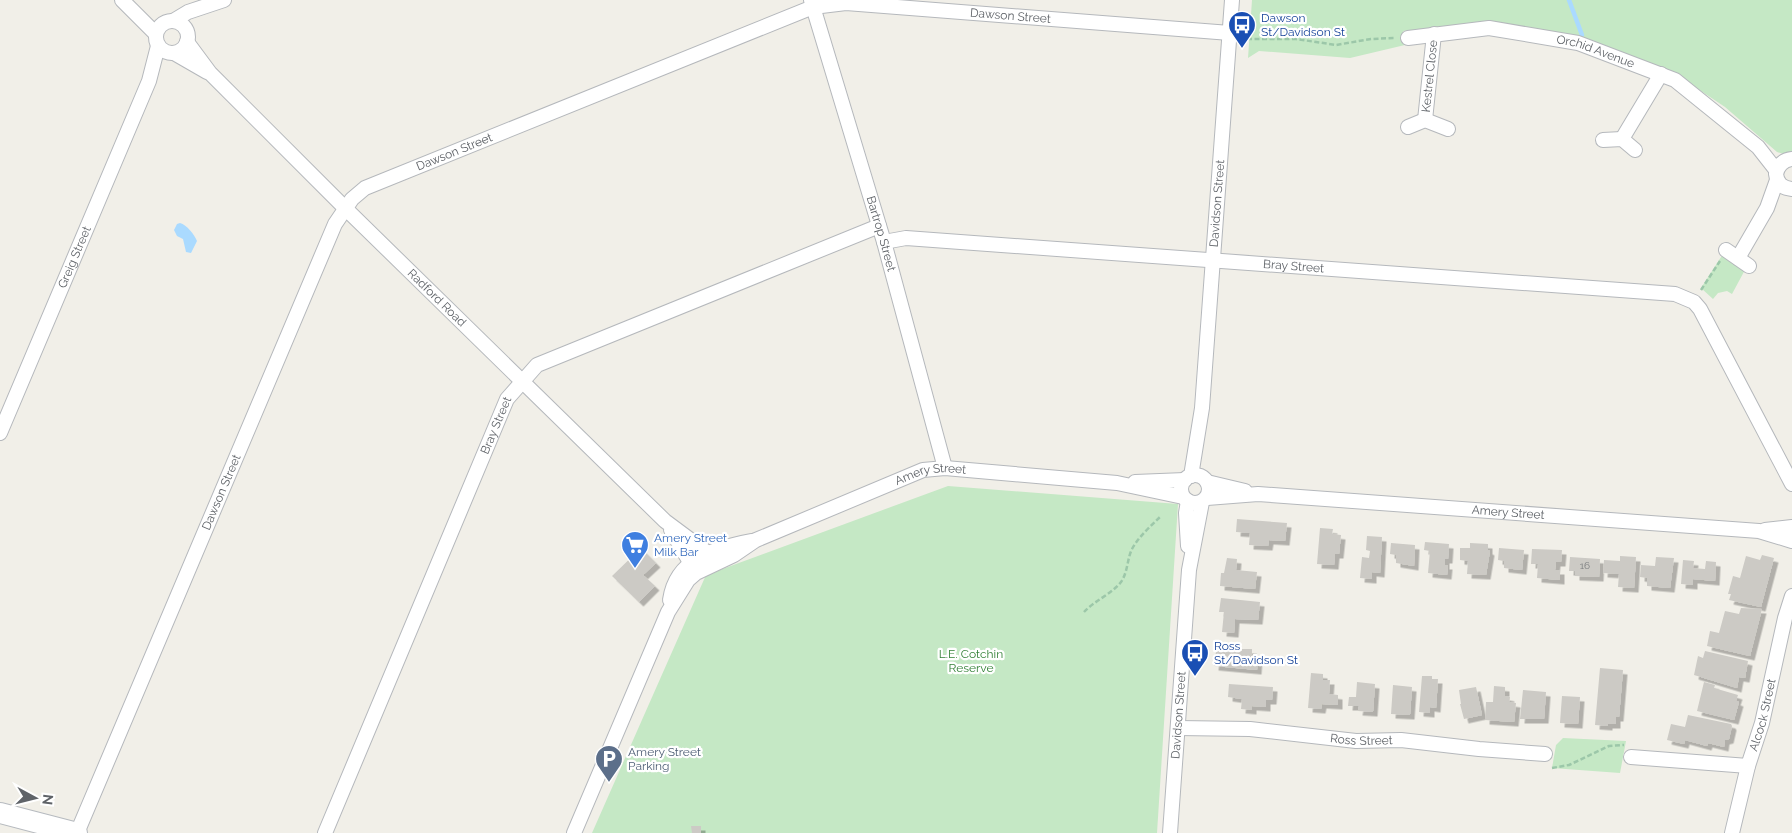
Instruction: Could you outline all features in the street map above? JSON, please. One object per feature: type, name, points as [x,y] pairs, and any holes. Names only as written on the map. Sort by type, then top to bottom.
[{"type":"street","points":[[209,6],[193,21],[182,49],[164,47],[160,26],[188,12],[224,0]]},
{"type":"street","name":"Davidson Street","points":[[1197,479],[1232,0]]},
{"type":"street","name":"Radford Road","points":[[124,1],[148,14],[171,21]]},
{"type":"street","name":"Radford Road","points":[[124,1],[164,47],[210,73]]},
{"type":"street","name":"Dawson Street","points":[[77,833],[335,224],[352,199],[365,188],[812,3],[846,3],[1230,33]]},
{"type":"street","name":"Bartrop Street","points":[[812,3],[884,242],[945,468]]},
{"type":"street","points":[[171,21],[182,24],[187,37]]},
{"type":"street","name":"Orchid Avenue","points":[[1408,38],[1489,28],[1578,43],[1675,80],[1758,146],[1789,159]]},
{"type":"street","name":"Kestrel Close","points":[[1425,120],[1434,34]]},
{"type":"street","name":"Radford Road","points":[[187,37],[210,73],[346,209],[665,520],[712,558]]},
{"type":"street","name":"Greig Street","points":[[0,433],[164,47]]},
{"type":"street","points":[[1622,139],[1661,74]]},
{"type":"street","name":"Kestrel Close","points":[[1408,127],[1425,120],[1448,129]]},
{"type":"street","points":[[1603,140],[1622,139],[1635,150]]},
{"type":"street","name":"Orchid Avenue","points":[[1758,146],[1783,182]]},
{"type":"street","points":[[1737,258],[1783,182],[1780,164],[1789,159]]},
{"type":"street","name":"Bray Street","points":[[325,833],[507,399],[537,364],[879,226]]},
{"type":"street","name":"Bray Street","points":[[884,242],[906,238],[1676,294],[1697,306]]},
{"type":"street","points":[[1697,306],[1792,484]]},
{"type":"street","name":"Amery Street","points":[[574,833],[668,612],[688,580],[693,568],[712,558],[734,555],[756,540],[923,470],[945,468],[1117,483],[1195,500],[1258,494]]},
{"type":"street","points":[[1197,479],[1210,490],[1195,500],[1181,488],[1197,479]]},
{"type":"street","name":"Amery Street","points":[[1117,483],[1197,479],[1258,494],[1759,531],[1792,540]]},
{"type":"street","name":"Davidson Street","points":[[1170,833],[1195,500]]},
{"type":"street","name":"Radford Road","points":[[665,520],[693,568]]},
{"type":"street","name":"Amery Street","points":[[1759,531],[1792,526]]},
{"type":"street","points":[[1792,532],[1792,540]]},
{"type":"street","name":"Alcock Street","points":[[1732,833],[1748,766],[1762,723],[1785,618],[1792,596]]},
{"type":"street","name":"Ross Street","points":[[1178,728],[1250,729],[1356,741],[1401,740],[1478,749],[1545,754]]},
{"type":"street","points":[[1628,751],[1748,766]]},
{"type":"street","points":[[0,813],[77,833]]},
{"type":"path","points":[[1247,40],[1296,39],[1336,45],[1371,39],[1408,38]]},
{"type":"path","points":[[1697,306],[1737,258]]},
{"type":"path","points":[[1084,612],[1092,603],[1108,594],[1120,583],[1127,569],[1132,549],[1143,534],[1161,516]]},
{"type":"path","points":[[1552,768],[1569,765],[1609,746],[1620,744],[1628,751]]},
{"type":"green space","points":[[1252,0],[1792,0],[1792,154],[1787,155],[1777,152],[1725,107],[1674,73],[1592,41],[1571,35],[1465,25],[1403,31],[1405,45],[1350,58],[1259,51],[1248,58]]},
{"type":"green space","points":[[1723,254],[1746,268],[1732,294],[1727,291],[1718,293],[1713,299],[1701,288]]},
{"type":"green space","name":"L.E. Cotchin Reserve","points":[[948,486],[1178,504],[1157,833],[592,833],[706,575]]},
{"type":"green space","points":[[1563,738],[1626,741],[1620,773],[1552,768],[1556,745]]},
{"type":"water","points":[[180,223],[190,230],[197,241],[191,253],[186,252],[183,239],[177,236],[174,230],[177,224]]},
{"type":"building","points":[[1237,519],[1287,523],[1285,541],[1269,540],[1268,546],[1249,545],[1250,533],[1236,532]]},
{"type":"building","points":[[1320,528],[1333,529],[1332,534],[1341,535],[1339,554],[1335,554],[1334,565],[1317,564]]},
{"type":"building","points":[[1367,536],[1382,537],[1380,573],[1372,572],[1372,579],[1360,578],[1362,557],[1369,558],[1370,551],[1366,550]]},
{"type":"building","points":[[1425,542],[1449,544],[1448,559],[1445,559],[1445,565],[1448,565],[1447,575],[1428,573],[1430,551],[1424,550]]},
{"type":"building","points":[[1391,543],[1415,545],[1414,566],[1396,563],[1396,555],[1390,554]]},
{"type":"building","points":[[1470,543],[1488,544],[1488,550],[1490,551],[1486,575],[1467,574],[1468,561],[1460,560],[1460,548],[1470,548]]},
{"type":"building","name":"Amery Street Milk Bar","points":[[641,548],[656,563],[643,575],[655,586],[639,602],[612,576]]},
{"type":"building","points":[[1499,548],[1524,550],[1522,570],[1504,568],[1504,561],[1498,560]]},
{"type":"building","points":[[1532,549],[1562,550],[1561,562],[1556,562],[1555,570],[1560,570],[1560,580],[1537,578],[1538,564],[1531,564]]},
{"type":"building","points":[[1762,555],[1774,558],[1761,607],[1729,600],[1731,594],[1728,594],[1733,576],[1740,578],[1746,556],[1760,560]]},
{"type":"building","points":[[1620,556],[1636,557],[1634,588],[1618,587],[1619,574],[1603,573],[1604,560],[1620,561]]},
{"type":"building","points":[[1570,557],[1600,559],[1599,577],[1575,576],[1575,571],[1569,571]]},
{"type":"building","points":[[1656,557],[1674,558],[1670,588],[1647,586],[1647,578],[1640,577],[1641,565],[1655,566]]},
{"type":"building","points":[[1227,558],[1237,559],[1236,570],[1257,572],[1255,589],[1220,586],[1221,573],[1224,573]]},
{"type":"building","points":[[1683,560],[1694,561],[1693,568],[1705,569],[1706,561],[1716,562],[1715,581],[1693,579],[1693,585],[1681,584]]},
{"type":"building","points":[[1221,598],[1260,602],[1258,620],[1235,619],[1234,633],[1222,632],[1224,612],[1219,612]]},
{"type":"building","points":[[1741,608],[1762,609],[1750,656],[1707,646],[1710,631],[1719,633],[1725,611],[1739,614]]},
{"type":"building","points":[[1219,645],[1238,647],[1238,650],[1242,651],[1242,649],[1252,649],[1252,656],[1258,657],[1257,670],[1214,666],[1216,651],[1219,651]]},
{"type":"building","points":[[1705,651],[1748,661],[1745,678],[1739,677],[1737,688],[1694,675],[1698,656],[1703,658]]},
{"type":"building","points":[[1600,668],[1623,670],[1619,717],[1616,717],[1616,724],[1608,724],[1608,726],[1595,725]]},
{"type":"building","points":[[1311,673],[1323,674],[1323,680],[1330,680],[1329,694],[1338,695],[1338,705],[1322,704],[1321,709],[1308,708]]},
{"type":"building","points":[[1422,676],[1432,676],[1432,679],[1438,679],[1436,708],[1430,707],[1430,713],[1419,712]]},
{"type":"building","points":[[1357,682],[1375,684],[1373,712],[1358,711],[1359,706],[1348,706],[1349,697],[1356,697]]},
{"type":"building","points":[[1704,682],[1715,685],[1714,688],[1738,695],[1736,701],[1739,702],[1734,720],[1697,711]]},
{"type":"building","points":[[1229,684],[1273,687],[1272,700],[1266,700],[1266,707],[1252,706],[1252,710],[1241,709],[1242,699],[1228,697]]},
{"type":"building","points":[[1393,685],[1412,687],[1410,715],[1391,714]]},
{"type":"building","points":[[1494,686],[1505,687],[1505,696],[1510,697],[1509,702],[1516,703],[1514,722],[1485,720],[1486,702],[1493,702]]},
{"type":"building","points":[[1476,687],[1482,715],[1464,719],[1459,690]]},
{"type":"building","points":[[1523,690],[1546,692],[1544,719],[1520,719]]},
{"type":"building","points":[[1562,696],[1580,697],[1578,724],[1560,723]]},
{"type":"building","points":[[1688,715],[1731,724],[1729,739],[1725,740],[1724,747],[1708,743],[1707,746],[1685,740],[1684,744],[1667,740],[1671,724],[1685,727]]},
{"type":"building","points":[[691,826],[701,826],[701,833],[692,833]]},
{"type":"waterway","points":[[1569,0],[1582,35]]},
{"type":"place","name":"Dawson St/Davidson St","points":[[1242,49]]},
{"type":"place","name":"Amery Street Milk Bar","points":[[635,569]]},
{"type":"place","name":"Ross St/Davidson St","points":[[1195,677]]},
{"type":"place","name":"Amery Street Parking","points":[[609,783]]}]
